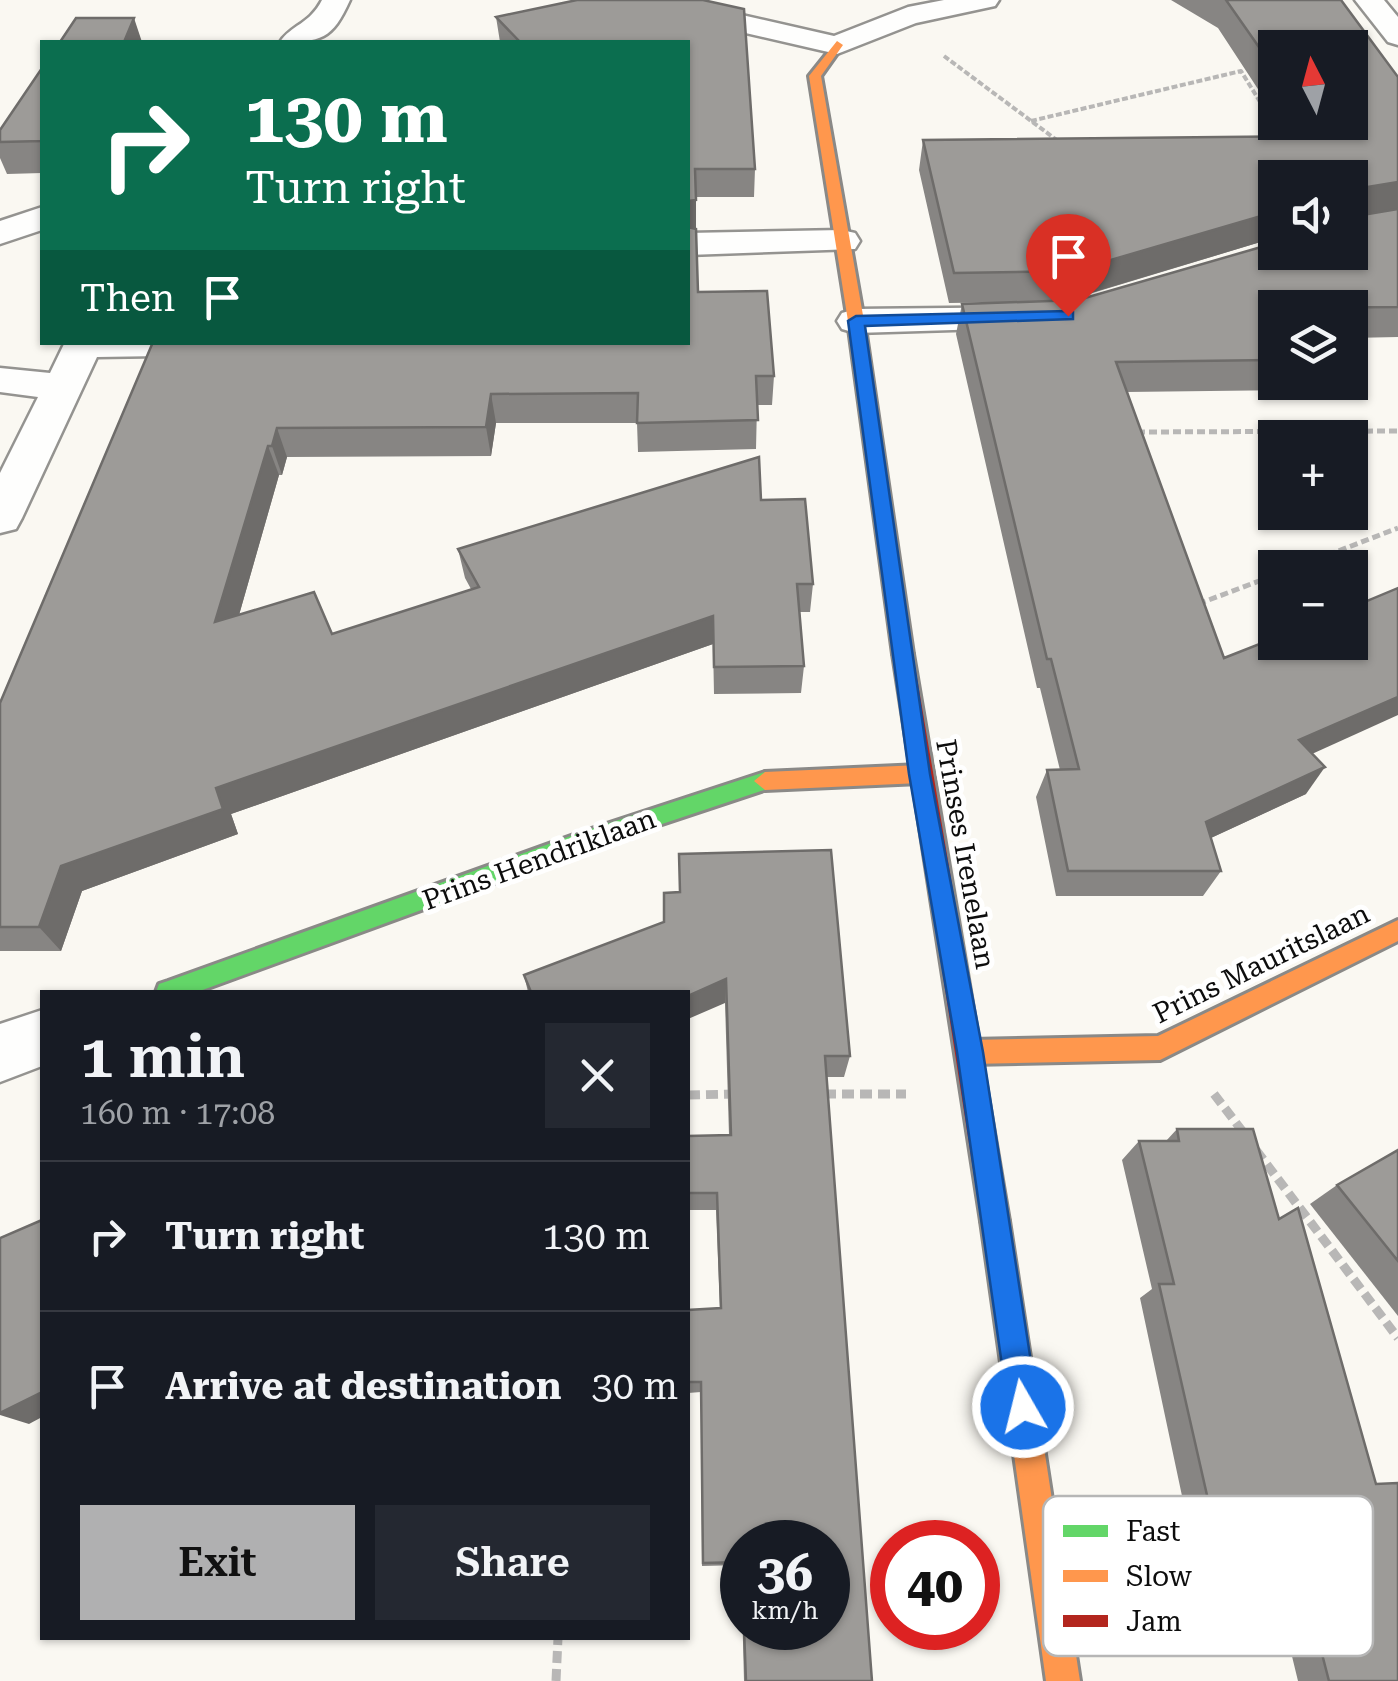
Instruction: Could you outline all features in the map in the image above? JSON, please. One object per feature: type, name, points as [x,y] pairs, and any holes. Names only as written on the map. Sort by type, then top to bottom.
[{"type":"street","points":[[299,40],[313,35],[328,20],[336,0]]},
{"type":"street","points":[[638,0],[837,44],[903,12],[986,0]]},
{"type":"street","points":[[1369,0],[1398,36]]},
{"type":"street","name":"Prinses Irenelaan","points":[[837,44],[815,76],[856,321],[920,774],[977,1094],[1043,1544]]},
{"type":"street","points":[[0,233],[40,219]]},
{"type":"street","points":[[690,244],[842,241]]},
{"type":"street","points":[[856,321],[1068,316]]},
{"type":"street","points":[[0,518],[84,345]]},
{"type":"street","points":[[0,380],[64,387]]},
{"type":"street","name":"Prins Hendriklaan","points":[[173,990],[572,845],[763,781],[920,774]]},
{"type":"street","name":"Prins Mauritslaan","points":[[970,1052],[1160,1048],[1398,930]]},
{"type":"street","points":[[0,1053],[40,1039]]},
{"type":"street","name":"Prinses Irenelaan","points":[[1059,1656],[1063,1681]]},
{"type":"path","points":[[903,12],[1055,141],[1074,140]]},
{"type":"path","points":[[1030,122],[1241,71],[1258,98]]},
{"type":"path","points":[[1284,140],[1292,152]]},
{"type":"path","points":[[1137,450],[1131,432],[1398,431]]},
{"type":"path","points":[[1341,550],[1398,528]]},
{"type":"path","points":[[1191,607],[1258,581]]},
{"type":"path","points":[[1174,1042],[1398,1338]]},
{"type":"path","points":[[690,1094],[745,1094]]},
{"type":"path","points":[[803,1094],[977,1094]]},
{"type":"path","points":[[556,1681],[558,1640]]},
{"type":"building","points":[[577,0],[703,0],[744,9],[755,169],[695,169],[696,200],[690,201],[690,40],[518,40],[496,17]]},
{"type":"building","points":[[1226,0],[1341,0],[1363,30],[1258,30],[1258,46]]},
{"type":"building","points":[[76,18],[134,18],[125,40],[61,40]]},
{"type":"building","points":[[1368,36],[1398,77],[1398,182],[1368,187],[1368,160],[1258,160],[1258,217],[1073,271],[954,273],[923,140],[1258,137],[1258,140],[1368,140]]},
{"type":"building","points":[[40,71],[40,141],[0,142],[0,130]]},
{"type":"building","points":[[1398,209],[1398,307],[1368,307],[1368,290],[1258,290],[1258,360],[1116,362],[1224,658],[1258,645],[1258,660],[1368,660],[1368,600],[1398,588],[1398,697],[1299,740],[1325,767],[1206,822],[1221,871],[1068,871],[1047,770],[1079,769],[1051,659],[1047,659],[962,304],[1078,300],[1258,248],[1258,270],[1368,270],[1368,214]]},
{"type":"building","points":[[690,228],[696,229],[698,292],[767,291],[774,376],[756,376],[758,420],[637,423],[638,393],[491,394],[486,427],[277,428],[272,446],[268,446],[215,622],[314,592],[332,634],[479,587],[458,549],[759,457],[761,500],[805,499],[813,584],[797,584],[804,666],[714,667],[713,616],[216,788],[223,809],[61,866],[39,927],[0,927],[0,703],[152,345],[690,345]]},
{"type":"building","points":[[831,850],[850,1056],[825,1056],[872,1681],[746,1681],[745,1650],[850,1650],[850,1520],[720,1520],[720,1563],[703,1563],[701,1382],[690,1382],[690,1310],[721,1308],[717,1193],[690,1193],[690,1136],[731,1135],[726,979],[690,995],[690,990],[530,990],[524,975],[664,922],[664,893],[680,892],[679,854]]},
{"type":"building","points":[[1177,1129],[1253,1129],[1279,1219],[1298,1208],[1376,1484],[1398,1483],[1398,1681],[1329,1681],[1323,1656],[1373,1656],[1373,1496],[1207,1496],[1159,1284],[1174,1284],[1139,1141],[1179,1141]]},
{"type":"building","points":[[1398,1150],[1398,1261],[1337,1185]]},
{"type":"building","points":[[40,1221],[40,1393],[0,1413],[0,1238]]},
{"type":"traffic: fast","points":[[174,990],[590,839],[765,781]]},
{"type":"traffic: slow","points":[[837,45],[815,76],[856,321],[903,654]]},
{"type":"traffic: slow","points":[[765,781],[920,774]]},
{"type":"traffic: slow","points":[[970,1052],[1160,1048],[1398,930]]},
{"type":"traffic: slow","points":[[995,1221],[1043,1546]]},
{"type":"traffic: slow","points":[[1059,1656],[1063,1681]]},
{"type":"traffic: jam","points":[[903,654],[995,1221]]},
{"type":"route","points":[[1023,1407],[970,1052],[920,774],[856,321],[1032,320],[1068,316]]}]
